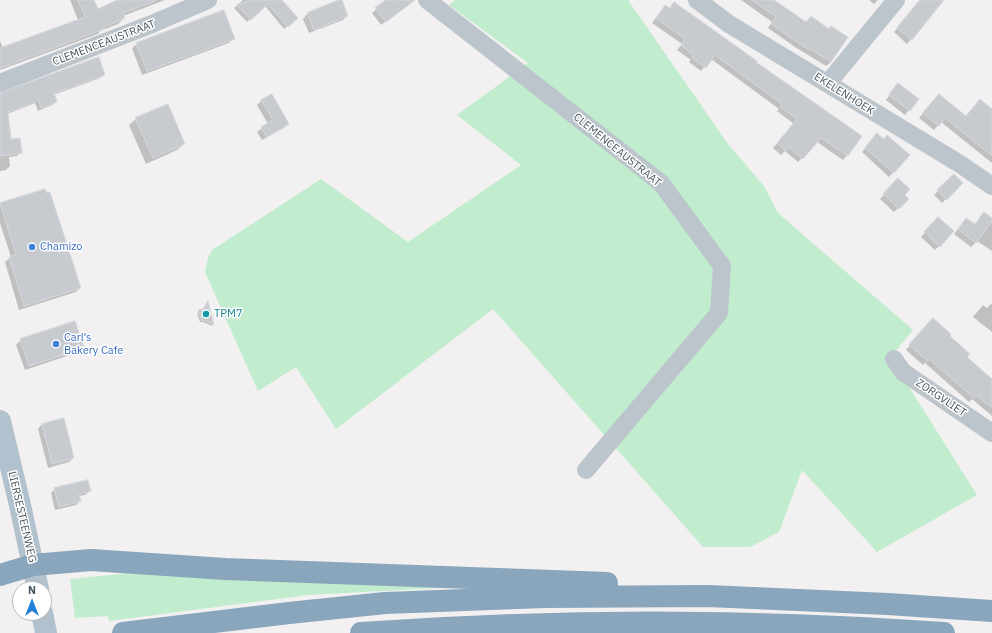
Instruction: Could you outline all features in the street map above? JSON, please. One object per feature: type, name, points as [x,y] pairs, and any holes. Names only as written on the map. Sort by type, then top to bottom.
[{"type":"highway","points":[[0,575],[33,565],[91,560],[225,569],[683,585],[708,596]]},
{"type":"highway","points":[[123,633],[290,612],[385,603],[545,597],[708,596],[888,604],[992,611]]},
{"type":"highway","points":[[361,633],[572,624],[719,623],[876,628],[944,633]]},
{"type":"highway","points":[[854,633],[876,628]]},
{"type":"main road","name":"LIERSESTEENWEG","points":[[0,421],[36,581]]},
{"type":"street","name":"CLEMENCEAUSTRAAT","points":[[0,83],[152,24],[208,0]]},
{"type":"street","name":"CLEMENCEAUSTRAAT","points":[[427,0],[660,183],[722,266],[719,313],[586,470]]},
{"type":"street","name":"EKELENHOEK","points":[[697,0],[729,24],[960,164],[992,186]]},
{"type":"street","points":[[828,83],[896,0]]},
{"type":"street","name":"ZORGVLIET","points":[[894,359],[904,372],[992,433]]},
{"type":"green space","points":[[455,0],[628,0],[728,144],[764,186],[778,213],[913,330],[895,352],[909,387],[977,495],[877,552],[802,470],[779,532],[750,547],[703,547],[493,309],[336,429],[296,367],[258,391],[205,272],[208,258],[212,250],[321,179],[408,242],[521,165],[457,115],[528,63],[449,5]]},
{"type":"green space","points":[[132,573],[493,585],[308,595],[109,621],[108,616],[75,618],[70,579]]},
{"type":"building","points":[[78,0],[94,0],[98,9],[117,0],[155,1],[123,13],[125,18],[104,27],[104,29],[0,68],[0,48],[85,17]]},
{"type":"building","points":[[251,0],[282,0],[298,18],[288,27],[268,4],[251,20],[237,5]]},
{"type":"building","points":[[342,0],[348,16],[314,30],[307,13]]},
{"type":"building","points":[[386,0],[415,0],[386,22],[375,8]]},
{"type":"building","points":[[752,0],[774,0],[806,22],[811,16],[829,29],[831,26],[848,37],[831,62],[810,49],[809,50],[771,24],[776,17]]},
{"type":"building","points":[[920,0],[944,0],[912,40],[897,28]]},
{"type":"building","points":[[674,2],[757,61],[756,62],[862,136],[848,156],[821,138],[803,159],[789,147],[786,151],[777,143],[797,119],[780,107],[782,104],[715,55],[706,68],[692,58],[694,56],[681,45],[685,39],[656,18],[665,5],[670,8]]},
{"type":"building","points":[[224,10],[235,39],[147,71],[136,43]]},
{"type":"building","points":[[99,57],[105,75],[54,93],[57,102],[41,108],[39,100],[8,112],[11,139],[20,138],[22,153],[0,156],[0,93]]},
{"type":"building","points":[[898,83],[919,99],[910,111],[889,95]]},
{"type":"building","points":[[272,94],[289,124],[267,137],[261,127],[273,120],[261,100]]},
{"type":"building","points":[[939,94],[966,116],[980,99],[992,109],[992,156],[945,118],[939,126],[923,113]]},
{"type":"building","points":[[168,104],[185,144],[153,158],[135,118]]},
{"type":"building","points":[[877,133],[884,139],[887,135],[910,155],[894,173],[865,148]]},
{"type":"building","points":[[954,174],[963,183],[947,200],[937,190]]},
{"type":"building","points":[[898,178],[910,189],[905,195],[909,199],[899,209],[883,194]]},
{"type":"building","points":[[45,189],[47,193],[50,192],[81,288],[24,306],[9,257],[16,255],[0,203]]},
{"type":"building","points":[[984,212],[992,218],[992,222],[976,243],[958,229],[966,218],[975,224]]},
{"type":"building","points":[[938,217],[954,231],[940,247],[924,232]]},
{"type":"building","name":"TPM7","points":[[208,301],[214,325],[205,320],[202,321],[198,310],[203,309]]},
{"type":"building","points":[[933,318],[970,354],[967,357],[992,379],[992,408],[976,395],[974,398],[929,359],[928,361],[909,345]]},
{"type":"building","points":[[75,321],[84,348],[29,366],[20,339]]},
{"type":"building","points":[[64,418],[74,458],[52,464],[42,424]]},
{"type":"building","points":[[88,480],[91,491],[79,494],[81,501],[59,507],[54,488]]},
{"type":"place","name":"Chamizo","points":[[32,247]]},
{"type":"place","name":"TPM7","points":[[206,314]]},
{"type":"place","name":"Carl’s Bakery Cafe","points":[[56,344]]}]
